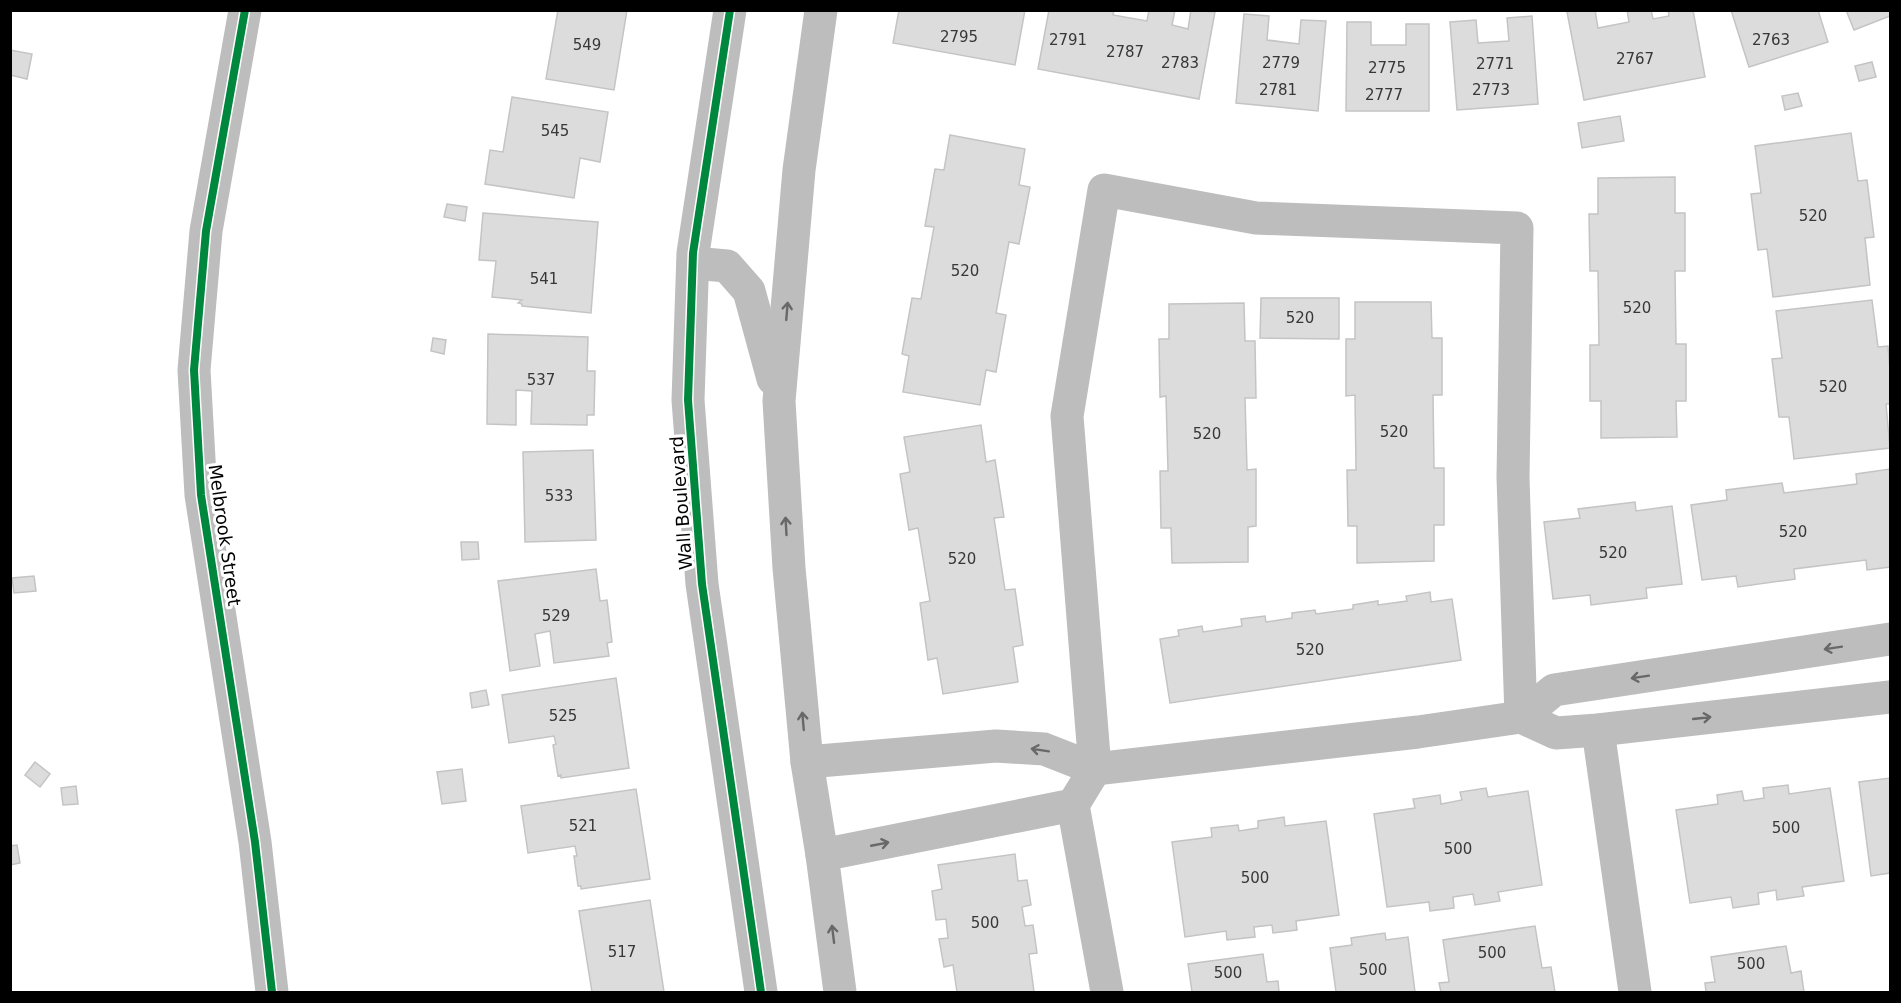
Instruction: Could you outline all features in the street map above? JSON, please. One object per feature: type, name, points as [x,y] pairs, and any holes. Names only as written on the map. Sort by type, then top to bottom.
[{"type":"street","name":"Melbrook Street","points":[[245,10],[206,231],[194,370],[201,495],[255,842],[272,993]]},
{"type":"street","name":"Wall Boulevard","points":[[730,10],[693,263],[688,400],[702,584],[761,993]]},
{"type":"street","points":[[821,10],[799,170],[779,401],[789,568],[807,762],[840,993]]},
{"type":"street","points":[[1107,993],[1073,805],[1095,769],[1067,416],[1104,190],[1256,218],[1517,228],[1513,478],[1521,717]]},
{"type":"street","points":[[693,263],[727,266],[749,291],[779,401]]},
{"type":"street","points":[[807,762],[996,746],[1044,749],[1095,769],[1418,732],[1521,717],[1554,690],[1890,639]]},
{"type":"street","points":[[1521,717],[1556,733],[1890,697]]},
{"type":"street","points":[[1598,730],[1635,993]]},
{"type":"street","points":[[822,855],[1073,805]]},
{"type":"building","points":[[558,10],[627,10],[614,90],[546,79]]},
{"type":"building","points":[[899,10],[1025,10],[1015,65],[893,43]]},
{"type":"building","points":[[1049,10],[1114,10],[1113,15],[1147,21],[1149,10],[1175,10],[1172,25],[1188,29],[1191,10],[1215,12],[1199,99],[1038,69]]},
{"type":"building","points":[[1595,10],[1598,28],[1629,22],[1627,10],[1651,10],[1653,19],[1669,16],[1668,10],[1693,10],[1705,77],[1584,100],[1567,12]]},
{"type":"building","points":[[1731,10],[1818,10],[1828,42],[1749,67]]},
{"type":"building","points":[[1846,10],[1890,10],[1890,16],[1854,30]]},
{"type":"building","points":[[1244,14],[1269,16],[1267,40],[1299,44],[1301,20],[1326,21],[1318,111],[1236,103]]},
{"type":"building","points":[[1532,16],[1538,104],[1457,110],[1450,22],[1476,20],[1478,43],[1509,41],[1507,18]]},
{"type":"building","points":[[1347,22],[1371,22],[1371,45],[1406,45],[1406,24],[1429,24],[1429,111],[1346,111]]},
{"type":"building","points":[[10,50],[32,54],[27,79],[10,75]]},
{"type":"building","points":[[1872,62],[1876,77],[1859,81],[1855,66]]},
{"type":"building","points":[[1798,93],[1802,106],[1785,110],[1782,96]]},
{"type":"building","points":[[512,97],[608,112],[600,162],[580,158],[574,198],[485,184],[490,150],[503,152]]},
{"type":"building","points":[[1620,116],[1624,141],[1582,148],[1578,123]]},
{"type":"building","points":[[1851,133],[1858,181],[1867,180],[1874,237],[1865,238],[1870,285],[1773,297],[1767,249],[1758,250],[1751,194],[1761,193],[1755,146]]},
{"type":"building","points":[[950,135],[1025,149],[1019,185],[1030,187],[1019,244],[1009,242],[996,313],[1006,315],[996,372],[986,370],[980,405],[903,392],[909,356],[902,354],[912,298],[921,299],[934,227],[925,226],[935,169],[944,170]]},
{"type":"building","points":[[1675,177],[1675,213],[1685,213],[1685,271],[1675,271],[1676,344],[1686,344],[1686,401],[1676,401],[1677,437],[1601,438],[1601,401],[1590,401],[1590,345],[1599,345],[1598,271],[1590,271],[1589,214],[1598,214],[1598,178]]},
{"type":"building","points":[[447,204],[467,207],[465,221],[444,217]]},
{"type":"building","points":[[483,213],[598,222],[591,313],[522,306],[518,303],[522,300],[492,297],[496,261],[479,260]]},
{"type":"building","points":[[1261,298],[1339,298],[1339,339],[1260,338]]},
{"type":"building","points":[[1872,300],[1878,347],[1888,346],[1890,404],[1886,404],[1890,448],[1794,459],[1789,417],[1779,417],[1772,359],[1782,358],[1776,311]]},
{"type":"building","points":[[1355,302],[1431,302],[1432,338],[1442,338],[1442,395],[1433,395],[1434,468],[1444,468],[1444,525],[1434,525],[1434,561],[1357,563],[1357,526],[1348,526],[1347,470],[1356,470],[1355,395],[1346,396],[1346,339],[1355,339]]},
{"type":"building","points":[[1244,303],[1245,341],[1255,341],[1256,398],[1245,398],[1247,470],[1256,469],[1256,526],[1248,527],[1248,562],[1172,563],[1171,528],[1161,528],[1160,471],[1168,471],[1166,396],[1160,397],[1159,339],[1169,339],[1169,304]]},
{"type":"building","points":[[488,334],[588,337],[587,371],[595,371],[594,415],[587,415],[587,425],[531,424],[532,391],[516,390],[516,425],[487,424]]},
{"type":"building","points":[[433,338],[446,340],[444,354],[431,351]]},
{"type":"building","points":[[981,425],[986,462],[995,460],[1004,517],[994,518],[1005,590],[1015,589],[1023,645],[1013,647],[1018,682],[943,694],[937,658],[928,660],[920,603],[930,601],[918,528],[909,530],[900,474],[910,472],[904,437]]},
{"type":"building","points":[[593,450],[596,540],[525,542],[523,452]]},
{"type":"building","points":[[1890,469],[1890,567],[1867,570],[1866,560],[1794,569],[1795,579],[1738,587],[1736,576],[1702,580],[1691,505],[1727,500],[1726,490],[1782,483],[1784,493],[1857,484],[1856,474]]},
{"type":"building","points":[[1635,502],[1636,511],[1672,506],[1682,584],[1646,588],[1647,598],[1591,605],[1590,595],[1553,599],[1544,522],[1580,518],[1578,509]]},
{"type":"building","points":[[461,542],[478,542],[479,559],[462,560]]},
{"type":"building","points":[[596,569],[600,601],[607,600],[612,642],[607,643],[609,656],[554,663],[550,631],[535,634],[540,666],[510,671],[498,581]]},
{"type":"building","points":[[34,576],[36,591],[14,593],[12,578]]},
{"type":"building","points":[[1430,592],[1431,602],[1452,599],[1461,660],[1170,703],[1160,639],[1179,636],[1178,630],[1202,626],[1203,632],[1242,626],[1241,619],[1265,616],[1266,622],[1292,618],[1292,613],[1315,610],[1316,614],[1353,609],[1353,605],[1378,601],[1378,605],[1407,601],[1406,596]]},
{"type":"building","points":[[616,678],[629,768],[561,778],[561,775],[558,776],[553,745],[556,744],[554,736],[509,743],[502,695]]},
{"type":"building","points":[[486,690],[489,705],[472,708],[470,693]]},
{"type":"building","points":[[35,762],[50,774],[40,787],[25,775]]},
{"type":"building","points":[[462,769],[466,801],[442,804],[437,772]]},
{"type":"building","points":[[1890,778],[1890,873],[1871,876],[1859,782]]},
{"type":"building","points":[[1788,785],[1789,794],[1830,788],[1844,881],[1802,887],[1804,896],[1777,900],[1776,890],[1758,893],[1759,904],[1733,908],[1731,897],[1690,903],[1676,810],[1718,804],[1717,795],[1742,791],[1744,801],[1764,798],[1763,788]]},
{"type":"building","points":[[76,786],[78,804],[63,805],[61,788]]},
{"type":"building","points":[[1486,788],[1488,797],[1528,791],[1542,885],[1498,892],[1500,901],[1475,905],[1473,894],[1453,897],[1454,908],[1430,911],[1429,902],[1387,907],[1374,814],[1415,808],[1413,799],[1440,795],[1441,804],[1462,800],[1460,792]]},
{"type":"building","points":[[636,789],[650,879],[581,889],[581,886],[578,886],[575,846],[528,853],[521,806]]},
{"type":"building","points":[[1284,817],[1285,826],[1326,821],[1339,915],[1296,921],[1297,930],[1273,933],[1272,925],[1254,927],[1255,937],[1227,940],[1226,931],[1185,937],[1172,842],[1212,837],[1211,828],[1238,825],[1239,831],[1258,828],[1258,821]]},
{"type":"building","points":[[17,845],[20,863],[10,865],[10,846]]},
{"type":"building","points":[[1015,854],[1018,881],[1027,880],[1031,905],[1022,907],[1025,926],[1033,925],[1037,953],[1029,954],[1034,992],[957,992],[953,965],[944,967],[939,939],[948,938],[946,919],[936,920],[932,891],[942,889],[938,865]]},
{"type":"building","points":[[650,900],[664,992],[592,992],[579,911]]},
{"type":"building","points":[[1535,926],[1542,968],[1551,967],[1555,992],[1441,992],[1439,983],[1449,982],[1443,940]]},
{"type":"building","points":[[1385,933],[1386,940],[1408,937],[1415,992],[1336,992],[1330,948],[1352,945],[1351,938]]},
{"type":"building","points":[[1786,946],[1791,973],[1801,971],[1804,992],[1706,992],[1705,983],[1715,982],[1711,957]]},
{"type":"building","points":[[1263,954],[1267,982],[1278,981],[1279,992],[1192,992],[1188,964]]},
{"type":"cycle path","points":[[245,10],[206,231],[194,370],[201,495],[255,842],[272,992]]},
{"type":"cycle path","points":[[730,10],[693,253],[688,400],[702,584],[761,992]]}]
